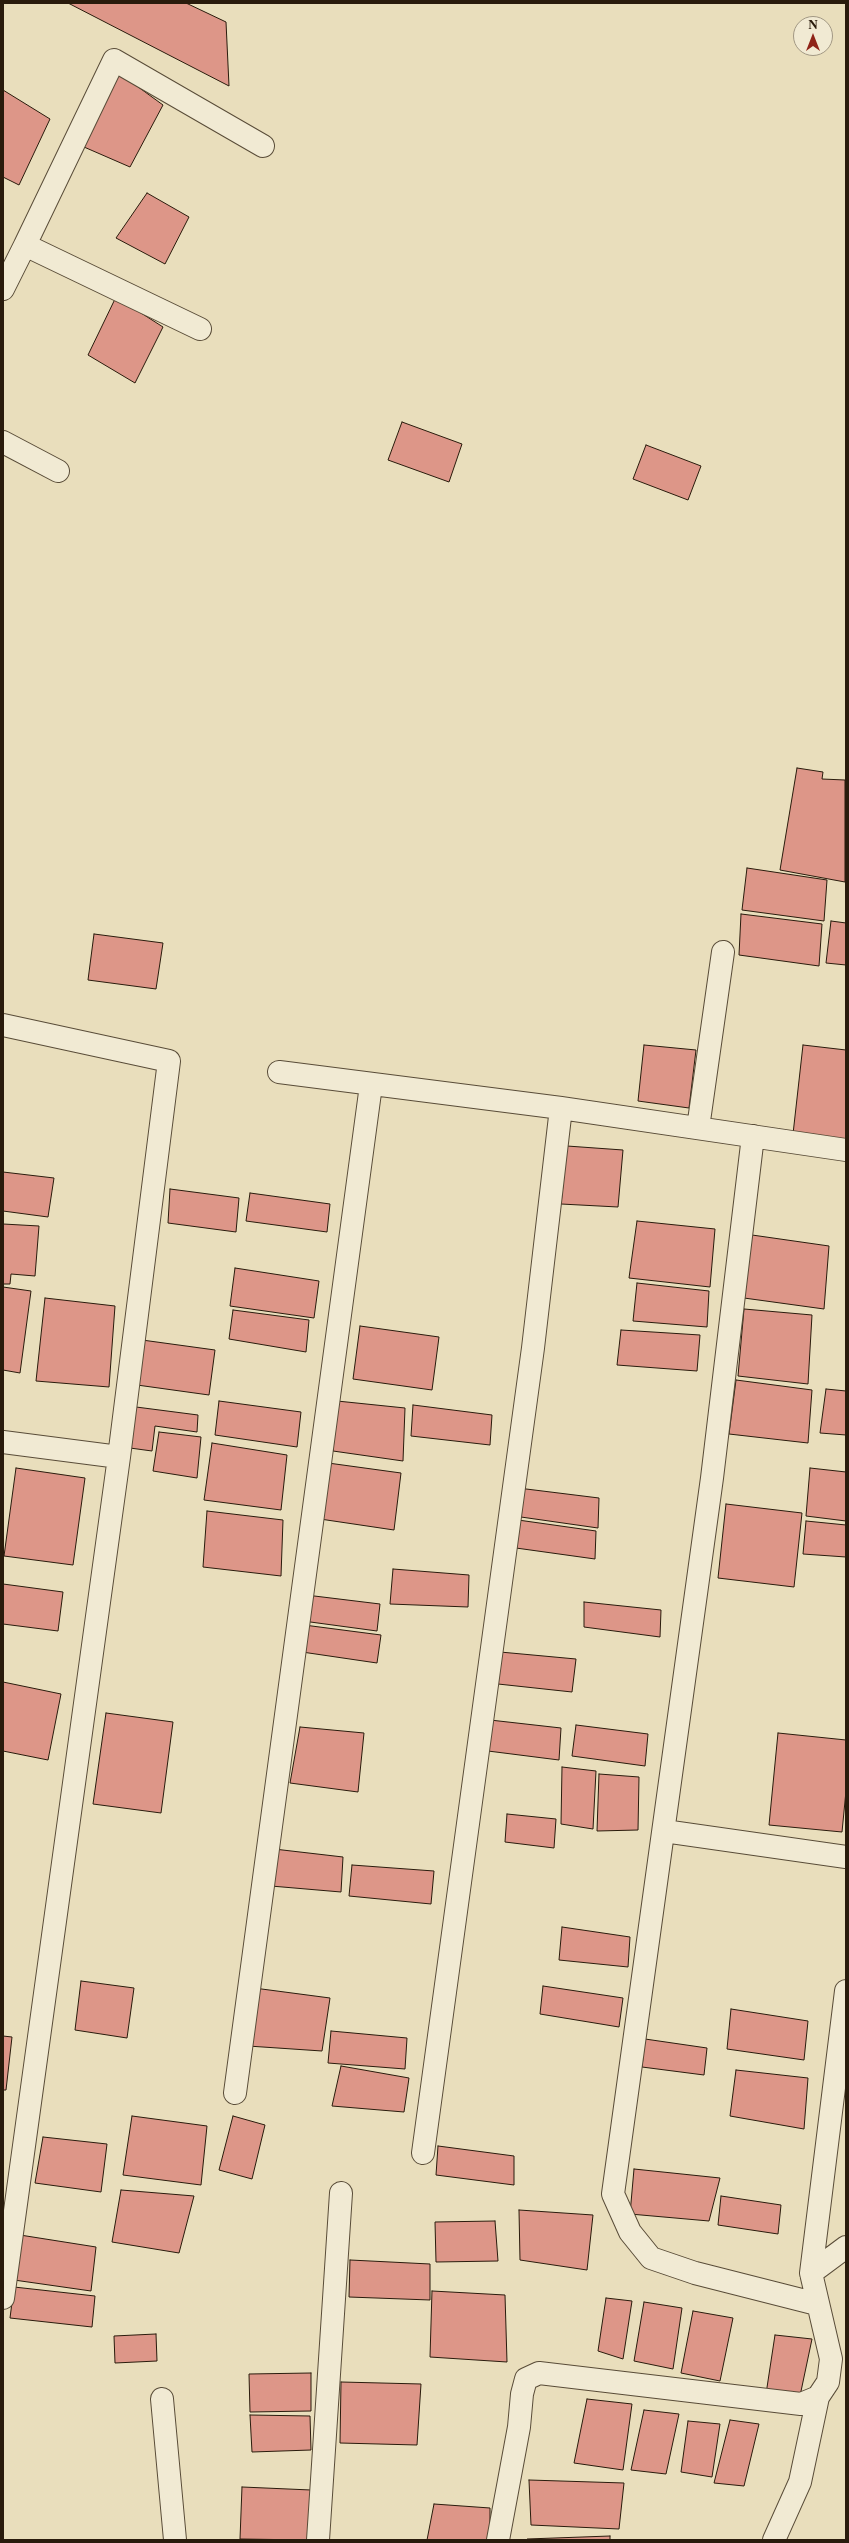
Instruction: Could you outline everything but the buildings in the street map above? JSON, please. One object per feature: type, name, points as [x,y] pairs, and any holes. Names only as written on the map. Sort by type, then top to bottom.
[{"type":"street","points":[[3,288],[114,60],[263,146]]},
{"type":"street","points":[[25,245],[200,329]]},
{"type":"street","points":[[3,442],[58,471]]},
{"type":"street","points":[[698,1128],[723,952]]},
{"type":"street","points":[[3,1025],[169,1062],[119,1457],[3,2298]]},
{"type":"street","points":[[279,1072],[371,1085],[561,1108],[846,1150]]},
{"type":"street","points":[[235,2093],[371,1085]]},
{"type":"street","points":[[423,2153],[533,1348],[561,1108]]},
{"type":"street","points":[[753,1136],[713,1470],[664,1831],[646,1945],[612,2194],[630,2232],[651,2258],[694,2273],[817,2304]]},
{"type":"street","points":[[3,1442],[119,1457]]},
{"type":"street","points":[[664,1831],[846,1857]]},
{"type":"street","points":[[774,2540],[800,2482],[818,2397],[828,2382],[831,2359],[811,2273],[846,1991]]},
{"type":"street","points":[[318,2540],[341,2193]]},
{"type":"street","points":[[811,2273],[846,2247]]},
{"type":"street","points":[[498,2540],[519,2426],[522,2394],[526,2379],[539,2373],[801,2404],[818,2397]]},
{"type":"street","points":[[162,2399],[175,2540]]}]
